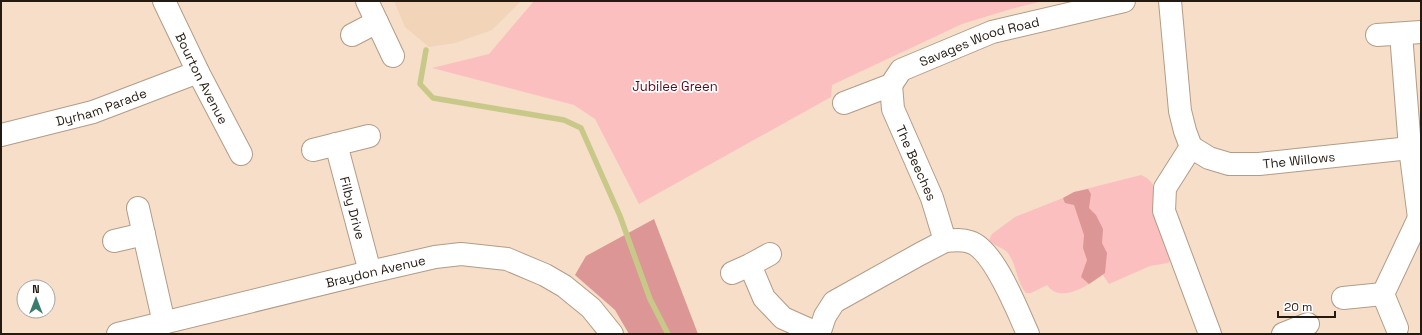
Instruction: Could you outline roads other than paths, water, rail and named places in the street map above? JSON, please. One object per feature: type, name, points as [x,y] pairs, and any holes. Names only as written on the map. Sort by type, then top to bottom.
[{"type":"street","name":"Bourton Avenue","points":[[164,1],[198,72],[241,154]]},
{"type":"street","points":[[367,1],[393,56]]},
{"type":"street","name":"Savages Wood Road","points":[[891,85],[901,70],[992,32],[1124,1]]},
{"type":"street","points":[[1170,1],[1180,111],[1191,147],[1165,188],[1164,211],[1210,334]]},
{"type":"street","points":[[352,35],[377,22]]},
{"type":"street","points":[[1377,35],[1411,33],[1410,148],[1420,218],[1382,294],[1396,328]]},
{"type":"street","name":"Dyrham Parade","points":[[1,136],[93,112],[198,72]]},
{"type":"street","points":[[844,103],[891,85]]},
{"type":"street","name":"The Beeches","points":[[891,85],[892,109],[932,198],[946,241]]},
{"type":"street","points":[[313,150],[369,136]]},
{"type":"street","name":"Filby Drive","points":[[336,144],[370,272]]},
{"type":"street","name":"The Willows","points":[[1191,147],[1209,158],[1229,164],[1259,164],[1410,148]]},
{"type":"street","points":[[138,208],[164,323]]},
{"type":"street","points":[[114,241],[144,234]]},
{"type":"street","points":[[770,254],[741,269],[764,298],[783,318],[819,334],[825,316],[834,302],[946,241],[958,240],[971,242],[988,255],[1000,274],[1028,334]]},
{"type":"street","name":"Braydon Avenue","points":[[118,334],[370,272],[461,254],[507,259],[545,275],[564,286],[591,308],[612,334]]},
{"type":"street","points":[[1343,298],[1382,294]]},
{"type":"street","points":[[1283,334],[1308,324]]},
{"type":"waterway","points":[[426,50],[420,84],[433,98],[564,120],[581,128],[620,216],[650,299],[668,334]]},
{"type":"park label","name":"Jubilee Green","points":[[675,86]]}]
